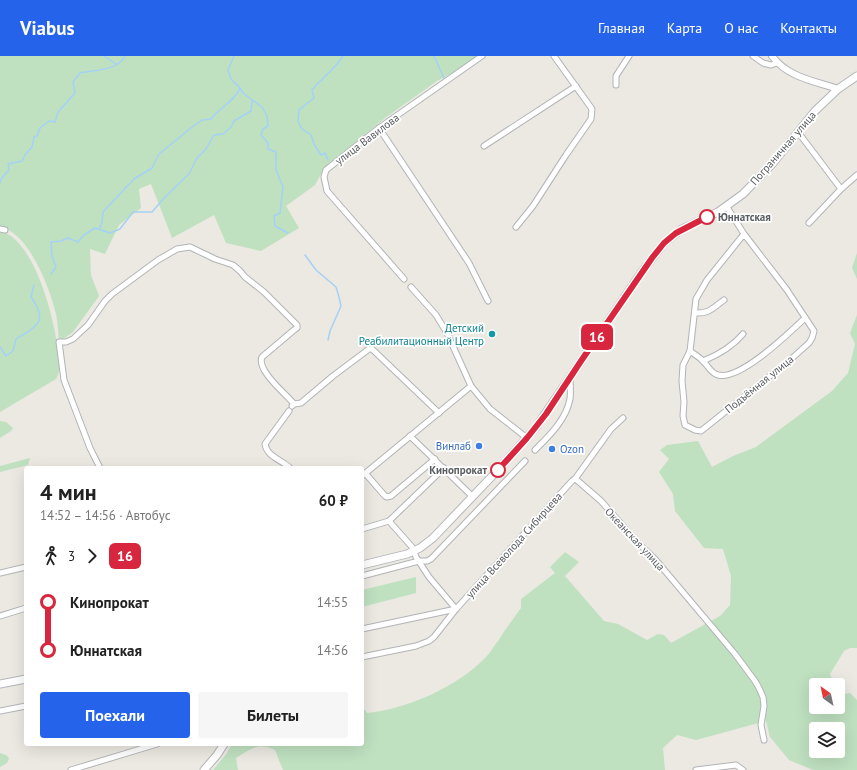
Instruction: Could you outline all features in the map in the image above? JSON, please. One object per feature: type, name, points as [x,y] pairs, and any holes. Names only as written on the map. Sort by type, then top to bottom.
[{"type":"main road","name":"Пограничная улица","points":[[364,564],[414,551],[425,545],[433,538],[527,438],[546,414],[641,273],[664,243],[682,229],[708,217],[744,194],[764,174],[815,111],[838,89],[857,76]]},
{"type":"main road","points":[[0,684],[24,680]]},
{"type":"main road","points":[[204,770],[223,746]]},
{"type":"street","name":"улица Вавилова","points":[[404,279],[327,191],[324,177],[326,170],[378,128],[482,56]]},
{"type":"street","points":[[516,226],[533,206],[591,119],[592,109],[554,56]]},
{"type":"street","points":[[616,85],[616,76],[629,56]]},
{"type":"street","points":[[753,56],[763,63],[771,65],[777,63]]},
{"type":"street","points":[[772,56],[777,63],[788,72],[838,89]]},
{"type":"street","points":[[484,146],[576,86]]},
{"type":"street","points":[[378,128],[470,263],[488,301]]},
{"type":"street","points":[[798,132],[841,189]]},
{"type":"street","points":[[809,223],[841,189],[857,175]]},
{"type":"street","name":"Подъёмная улица","points":[[727,206],[744,234],[787,290],[814,331],[812,338],[790,360],[704,429],[700,431],[695,430],[685,425],[682,416],[684,402],[682,381],[683,365],[690,351],[716,374],[728,375],[735,373],[763,355],[805,318]]},
{"type":"street","points":[[690,351],[696,299],[701,289],[744,234]]},
{"type":"street","points":[[99,466],[90,448],[64,380],[59,342],[66,342],[73,339],[88,325],[105,301],[112,294],[158,260],[177,249],[190,248],[233,266],[264,292],[297,325],[294,330],[260,360],[261,365],[292,407]]},
{"type":"street","points":[[411,287],[436,315],[448,333],[471,386],[480,399],[527,438]]},
{"type":"street","points":[[695,313],[703,314],[708,312],[724,300]]},
{"type":"street","points":[[703,361],[717,355],[738,341],[743,334]]},
{"type":"street","points":[[287,466],[269,453],[265,444],[292,407],[302,403],[333,376],[370,349],[372,349],[388,363],[439,413]]},
{"type":"street","points":[[535,450],[555,428],[566,412],[570,399],[570,377]]},
{"type":"street","points":[[364,473],[471,386]]},
{"type":"street","name":"улица Всеволода Сибирцева","points":[[364,657],[416,646],[429,641],[456,609],[573,480],[611,429],[623,418]]},
{"type":"street","points":[[410,436],[473,497]]},
{"type":"street","points":[[364,475],[387,497],[391,496],[413,479],[435,459]]},
{"type":"street","points":[[364,575],[431,559],[525,461]]},
{"type":"street","points":[[364,528],[389,521],[444,468]]},
{"type":"street","name":"Океанская улица","points":[[573,480],[578,481],[601,501],[655,560],[735,654],[759,688],[764,706],[761,725],[764,740]]},
{"type":"street","points":[[364,629],[456,609],[429,577],[409,543],[389,521]]},
{"type":"street","points":[[0,573],[24,567]]},
{"type":"street","points":[[0,616],[24,609]]},
{"type":"street","points":[[0,711],[24,706]]},
{"type":"street","points":[[71,770],[150,746]]},
{"type":"street","points":[[696,770],[736,765],[743,770]]},
{"type":"green space","points":[[0,56],[478,56],[456,71],[437,81],[385,118],[325,167],[315,185],[286,206],[299,228],[261,251],[226,243],[214,215],[172,238],[151,184],[139,189],[141,208],[119,225],[105,254],[90,249],[91,275],[99,296],[73,332],[59,342],[57,317],[49,291],[37,263],[20,239],[10,231],[0,227]]},
{"type":"green space","points":[[0,231],[12,237],[23,249],[33,265],[41,283],[53,321],[58,352],[59,373],[56,379],[0,412]]},
{"type":"green space","points":[[857,253],[857,279],[852,268]]},
{"type":"green space","points":[[857,315],[857,648],[850,648],[844,651],[830,674],[832,678],[809,678],[809,714],[845,714],[845,694],[850,693],[857,700],[857,770],[813,770],[789,760],[770,737],[766,721],[696,740],[677,735],[663,748],[665,770],[283,770],[275,750],[259,747],[236,758],[238,770],[213,770],[231,746],[364,746],[364,710],[367,713],[382,711],[415,701],[446,687],[474,669],[489,654],[521,608],[521,599],[555,573],[550,567],[565,552],[579,562],[565,576],[604,621],[618,624],[647,640],[658,634],[664,635],[671,643],[720,616],[730,605],[731,576],[723,549],[704,548],[675,511],[673,494],[659,472],[669,459],[660,450],[667,445],[698,441],[712,467],[733,456],[756,447],[832,391],[848,373],[855,344],[850,333]]},
{"type":"green space","points":[[0,421],[6,422],[13,428],[0,438]]},
{"type":"green space","points":[[30,458],[28,465],[0,472],[0,466]]},
{"type":"green space","points":[[416,577],[416,593],[364,606],[364,590]]},
{"type":"green space","points":[[0,753],[9,758],[7,763],[0,767]]},
{"type":"waterway","points":[[104,56],[116,64]]},
{"type":"waterway","points":[[0,183],[1,179],[9,170],[8,164],[22,161],[32,147],[34,137],[37,136],[40,128],[49,121],[55,122],[58,112],[75,93],[73,82],[80,73],[105,69],[117,65],[125,56]]},
{"type":"waterway","points":[[234,56],[228,70],[231,79],[243,93],[262,107],[267,116],[268,126],[263,129],[261,135],[268,143],[268,149],[276,152],[276,170],[283,187],[280,213],[274,216],[275,226],[288,233]]},
{"type":"waterway","points":[[328,160],[325,153],[321,155],[314,144],[311,135],[301,128],[298,121],[299,110],[314,98],[312,90],[343,56]]},
{"type":"waterway","points":[[434,56],[444,78]]},
{"type":"waterway","points":[[100,228],[103,212],[134,179],[152,168],[159,154],[191,128],[202,120],[211,119],[218,111],[231,101],[238,93],[240,88]]},
{"type":"waterway","points":[[51,274],[56,267],[52,256],[51,242],[61,241],[68,238],[78,242],[84,235],[95,228],[110,233],[120,229],[133,212],[152,212],[189,174],[197,158],[206,149],[214,135],[223,134],[231,127],[234,121],[251,111],[252,101]]},
{"type":"waterway","points":[[305,255],[316,270],[336,287],[339,297],[341,306],[330,331],[328,340]]},
{"type":"waterway","points":[[0,347],[6,356],[13,351],[16,339],[35,327],[38,322],[40,318],[39,312],[31,297],[34,285]]},
{"type":"bus line","name":"16","points":[[498,470],[546,414],[641,273],[664,243],[682,229],[707,217]]},
{"type":"place","name":"Юннатская","points":[[707,217]]},
{"type":"place","name":"Детский Реабилитационный Центр","points":[[492,334]]},
{"type":"place","name":"Винлаб","points":[[479,446]]},
{"type":"place","name":"Ozon","points":[[552,449]]},
{"type":"place","name":"Кинопрокат","points":[[498,470]]}]
